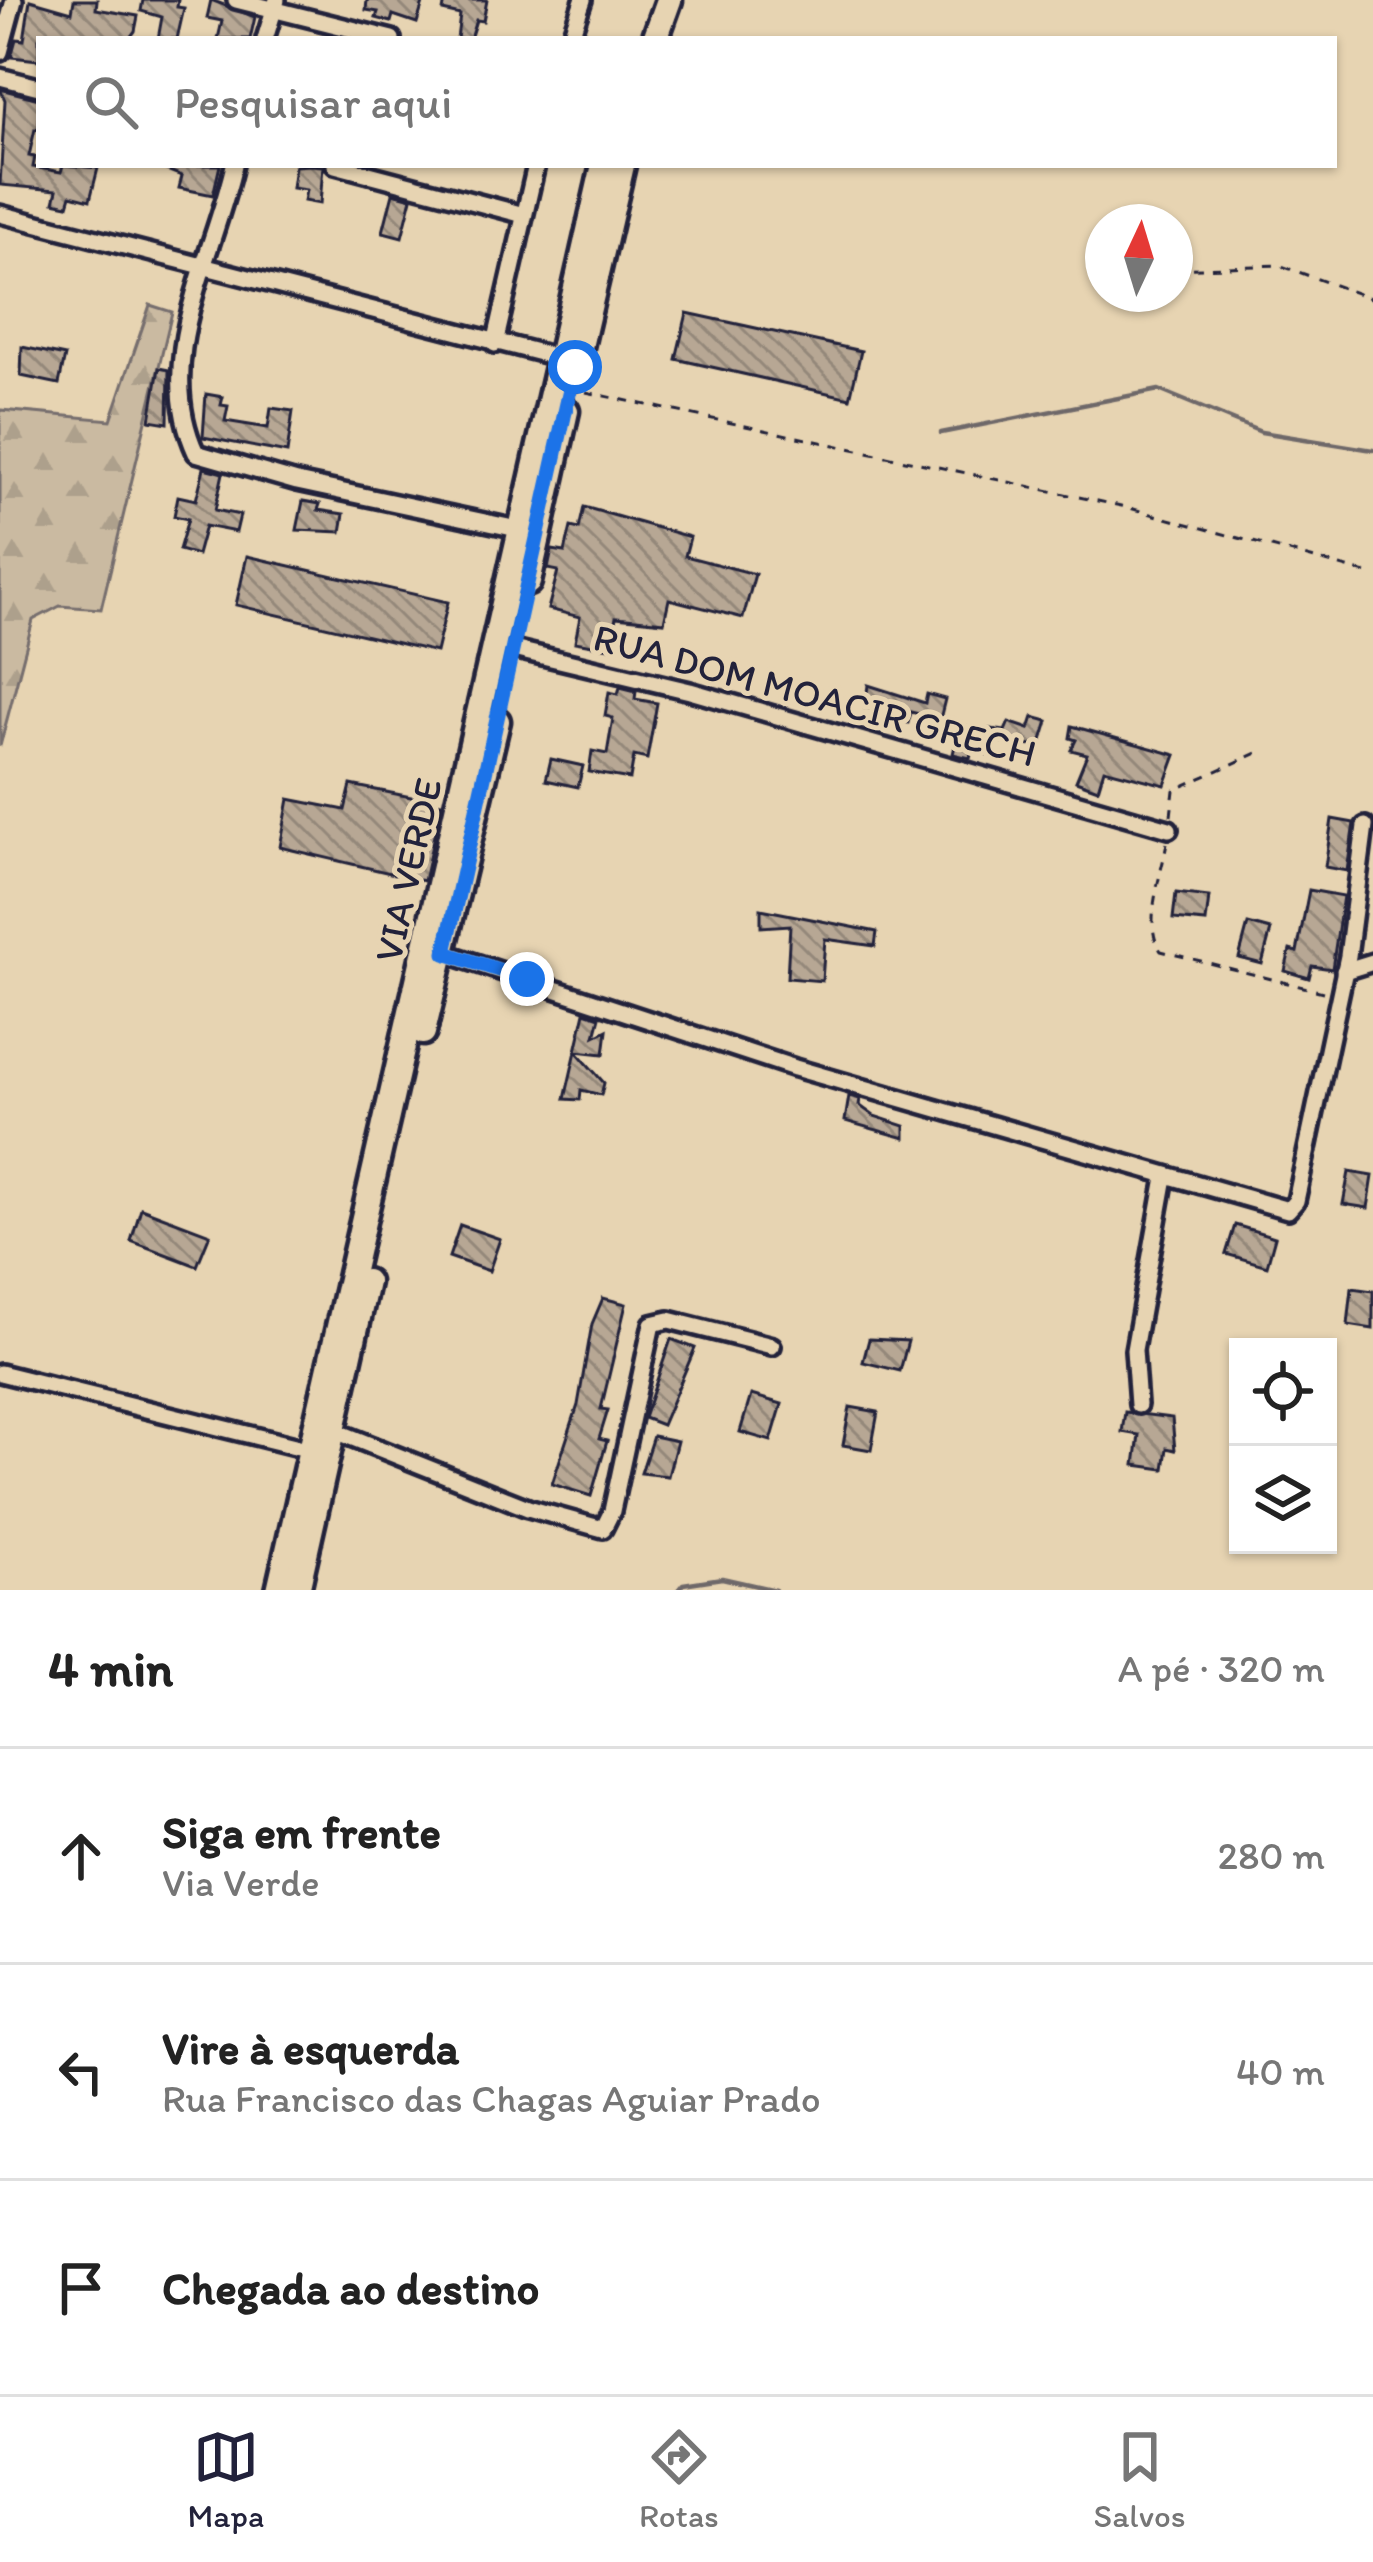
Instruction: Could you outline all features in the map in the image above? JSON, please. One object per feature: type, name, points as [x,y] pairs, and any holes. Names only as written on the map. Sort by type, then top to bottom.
[{"type":"main road","points":[[639,36],[652,0]]},
{"type":"main road","points":[[656,36],[669,0]]},
{"type":"main road","name":"VIA VERDE","points":[[279,1590],[603,168]]},
{"type":"main road","name":"VIA VERDE","points":[[297,1590],[621,168]]},
{"type":"street","points":[[0,52],[14,0]]},
{"type":"street","points":[[236,0],[275,5],[382,36]]},
{"type":"street","points":[[571,36],[583,0]]},
{"type":"street","points":[[266,36],[275,5]]},
{"type":"street","points":[[0,76],[36,86]]},
{"type":"street","points":[[233,168],[206,270],[191,303],[182,356],[196,453],[297,482],[522,530]]},
{"type":"street","points":[[346,168],[524,215]]},
{"type":"street","points":[[496,344],[535,168]]},
{"type":"street","points":[[0,214],[560,358]]},
{"type":"street","name":"RUA DOM MOACIR GRECH","points":[[513,649],[690,692],[1168,829]]},
{"type":"street","points":[[445,953],[795,1068],[1288,1210],[1296,1201],[1344,974],[1365,826]]},
{"type":"street","points":[[1344,974],[1373,962]]},
{"type":"street","points":[[1138,1405],[1134,1350],[1166,1177]]},
{"type":"street","points":[[333,1430],[596,1531],[603,1529],[612,1510],[650,1330],[656,1321],[772,1346]]},
{"type":"street","points":[[0,1373],[311,1450]]},
{"type":"path","points":[[1193,268],[1280,265],[1373,299]]},
{"type":"path","points":[[571,388],[1126,507],[1373,575]]},
{"type":"path","points":[[1264,750],[1174,790],[1153,940],[1161,951],[1330,994],[1344,974]]},
{"type":"green space","points":[[150,305],[172,312],[101,609],[60,606],[33,620],[0,746],[0,410],[111,420]]},
{"type":"building","points":[[30,0],[72,12],[74,0],[97,0],[96,9],[138,16],[131,36],[36,36],[36,60],[11,57],[16,39],[24,40]]},
{"type":"building","points":[[143,0],[178,0],[177,7],[184,8],[178,36],[159,36],[162,17],[141,11]]},
{"type":"building","points":[[211,0],[255,17],[251,36],[219,36],[222,21],[207,18]]},
{"type":"building","points":[[367,0],[424,0],[417,23],[393,15],[391,22],[376,18],[378,12],[366,10]]},
{"type":"building","points":[[445,0],[487,0],[483,21],[476,20],[471,36],[457,36],[460,15],[443,11]]},
{"type":"building","points":[[0,89],[36,98],[36,129],[29,156],[35,157],[33,167],[61,172],[62,168],[98,168],[90,200],[71,195],[68,205],[54,202],[57,190],[0,185],[5,100]]},
{"type":"building","points":[[162,168],[219,168],[213,195],[179,188],[182,176]]},
{"type":"building","points":[[295,168],[323,168],[320,204],[304,201],[306,190],[292,188]]},
{"type":"building","points":[[393,193],[412,198],[402,237],[383,232]]},
{"type":"building","points":[[687,313],[861,351],[850,398],[676,359]]},
{"type":"building","points":[[22,347],[65,356],[59,384],[21,376]]},
{"type":"building","points":[[159,368],[169,370],[168,423],[150,420]]},
{"type":"building","points":[[206,394],[223,397],[221,405],[228,406],[225,421],[268,428],[271,408],[293,411],[287,453],[203,437]]},
{"type":"building","points":[[204,468],[223,473],[215,510],[240,515],[236,532],[205,526],[197,555],[179,550],[188,519],[174,516],[178,496],[196,500]]},
{"type":"building","points":[[303,501],[320,504],[318,510],[344,514],[341,532],[297,530]]},
{"type":"building","points":[[584,507],[690,537],[685,556],[755,574],[743,618],[669,599],[664,622],[616,617],[610,648],[575,642],[580,617],[548,609],[558,571],[548,569],[552,550],[565,552],[571,527],[579,529]]},
{"type":"building","points":[[247,556],[448,602],[436,652],[236,605]]},
{"type":"building","points":[[868,685],[925,703],[927,694],[945,699],[940,719],[911,712],[908,723],[890,718],[892,711],[865,708]]},
{"type":"building","points":[[620,687],[636,691],[635,699],[657,703],[647,759],[634,756],[630,779],[589,772],[592,751],[607,754],[613,718],[605,716],[609,692],[618,694]]},
{"type":"building","points":[[1033,717],[1048,721],[1040,747],[996,741],[992,756],[972,749],[970,758],[953,754],[960,725],[1005,731],[1009,722],[1029,729]]},
{"type":"building","points":[[1072,726],[1176,755],[1165,785],[1104,769],[1098,789],[1076,781],[1087,754],[1071,750],[1076,740],[1070,738]]},
{"type":"building","points":[[551,759],[583,766],[578,787],[546,780]]},
{"type":"building","points":[[351,785],[441,803],[424,881],[280,847],[289,799],[345,810]]},
{"type":"building","points":[[1332,819],[1354,823],[1347,871],[1325,867]]},
{"type":"building","points":[[1309,890],[1343,896],[1332,969],[1312,966],[1309,978],[1285,971],[1290,950],[1297,952]]},
{"type":"building","points":[[1176,893],[1209,897],[1206,922],[1173,919]]},
{"type":"building","points":[[761,909],[877,932],[875,946],[825,939],[822,981],[787,978],[790,925],[761,927]]},
{"type":"building","points":[[1248,924],[1271,930],[1262,964],[1239,958]]},
{"type":"building","points":[[585,1012],[600,1017],[595,1036],[607,1030],[604,1054],[576,1051]]},
{"type":"building","points":[[576,1051],[604,1083],[601,1095],[581,1090],[580,1100],[565,1099]]},
{"type":"building","points":[[849,1096],[860,1099],[859,1105],[874,1116],[905,1126],[905,1138],[845,1121]]},
{"type":"building","points":[[1349,1172],[1373,1176],[1368,1208],[1343,1204]]},
{"type":"building","points":[[141,1208],[210,1234],[197,1266],[131,1241]]},
{"type":"building","points":[[460,1225],[500,1239],[489,1271],[449,1257]]},
{"type":"building","points":[[1235,1225],[1275,1237],[1267,1266],[1226,1254]]},
{"type":"building","points":[[1352,1288],[1373,1291],[1373,1329],[1348,1325]]},
{"type":"building","points":[[603,1298],[626,1304],[601,1409],[608,1410],[599,1439],[607,1441],[591,1496],[552,1484],[578,1405],[592,1324]]},
{"type":"building","points":[[671,1339],[695,1348],[662,1425],[644,1418]]},
{"type":"building","points":[[869,1339],[908,1341],[900,1371],[863,1362]]},
{"type":"building","points":[[751,1395],[782,1404],[771,1441],[740,1432]]},
{"type":"building","points":[[850,1407],[878,1412],[871,1450],[843,1445]]},
{"type":"building","points":[[1125,1412],[1172,1418],[1175,1450],[1167,1448],[1164,1469],[1135,1465],[1139,1435],[1122,1432]]},
{"type":"building","points":[[653,1436],[677,1441],[668,1476],[641,1473]]},
{"type":"waterway","points":[[941,433],[1159,390],[1261,432],[1373,450]]},
{"type":"waterway","points":[[678,1590],[683,1584],[722,1578],[775,1590]]},
{"type":"route","points":[[527,979],[445,953],[575,367]]}]
